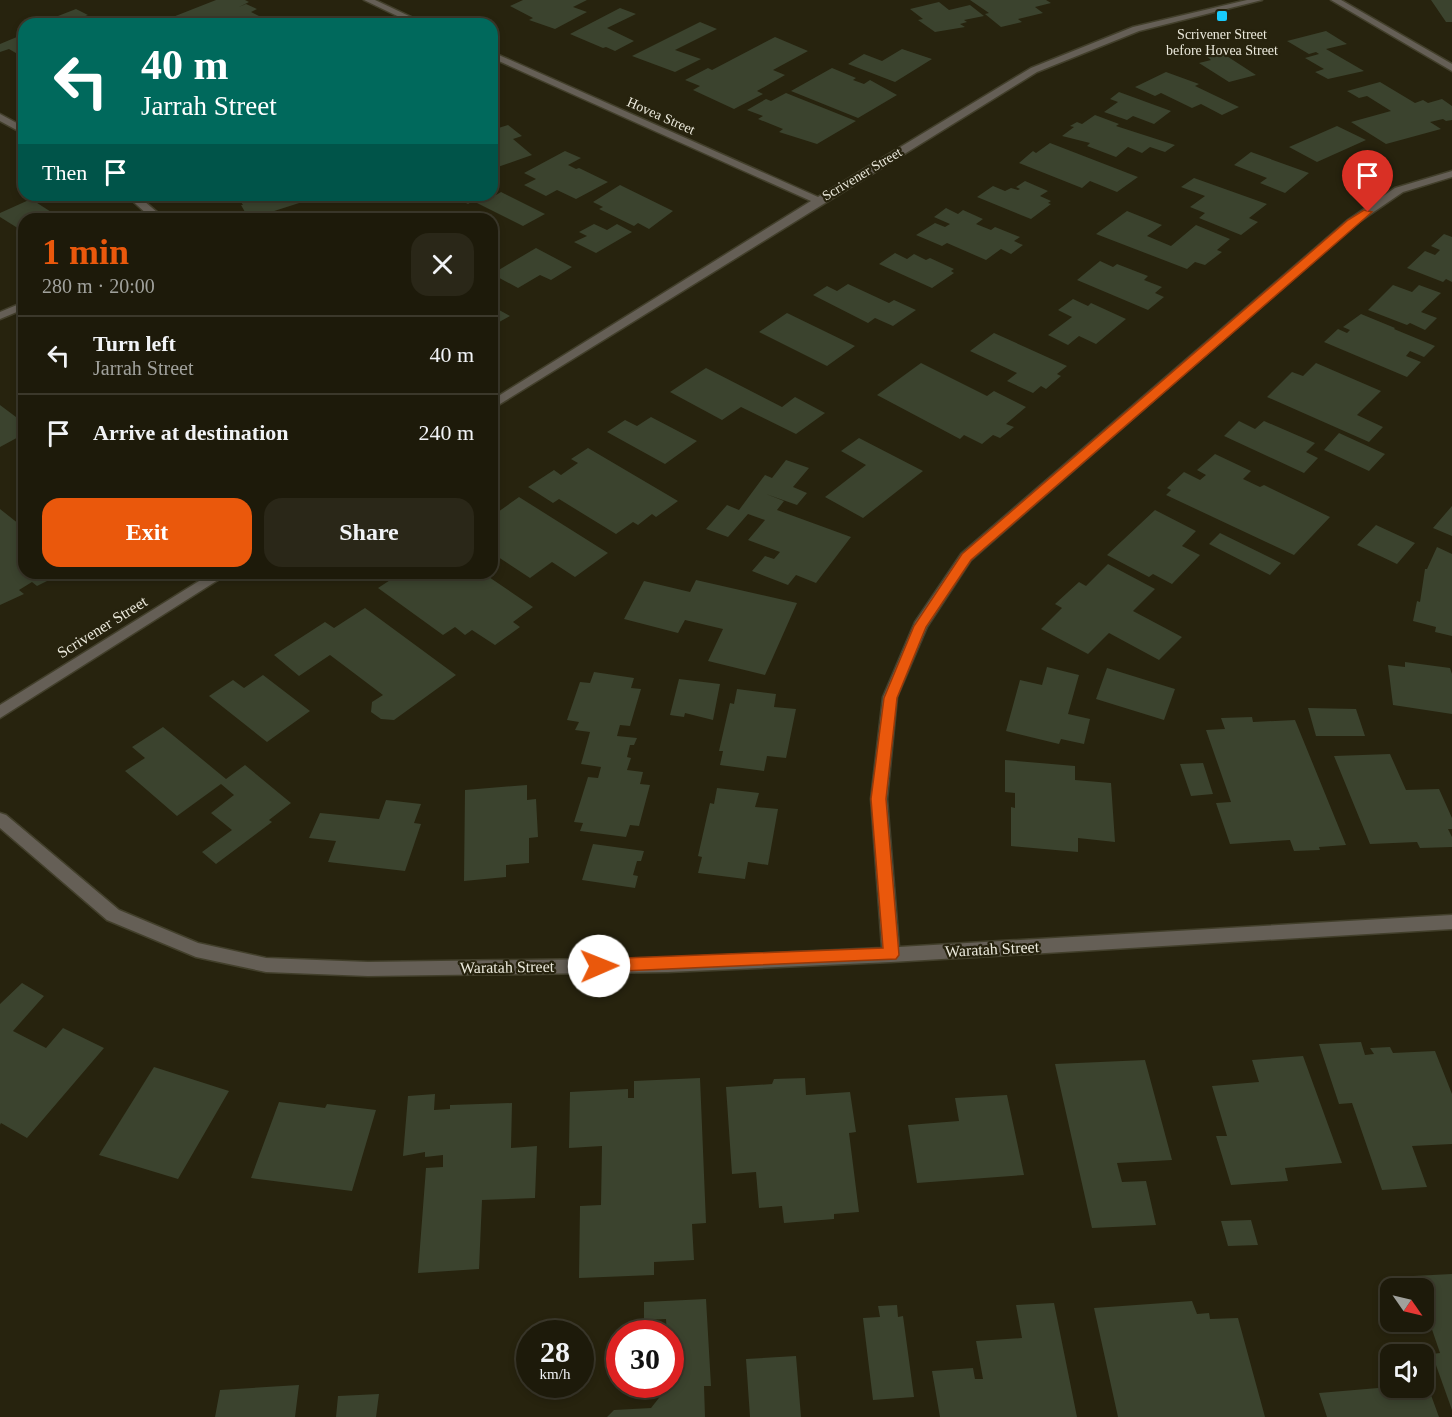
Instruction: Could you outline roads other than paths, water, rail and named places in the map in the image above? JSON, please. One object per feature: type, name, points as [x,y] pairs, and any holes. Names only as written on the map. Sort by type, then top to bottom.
[{"type":"street","points":[[368,0],[408,18]]},
{"type":"street","name":"Scrivener Street","points":[[498,401],[1034,70],[1136,29],[1258,0]]},
{"type":"street","points":[[1335,0],[1452,68]]},
{"type":"street","name":"Hovea Street","points":[[498,58],[819,201]]},
{"type":"street","points":[[0,117],[18,128]]},
{"type":"street","points":[[891,955],[879,799],[890,698],[920,626],[966,557],[1352,222],[1400,190],[1452,174]]},
{"type":"street","points":[[138,201],[152,213]]},
{"type":"street","points":[[0,316],[18,308]]},
{"type":"street","name":"Scrivener Street","points":[[0,712],[212,579]]},
{"type":"street","name":"Waratah Street","points":[[0,819],[113,915],[196,950],[266,965],[368,969],[645,965],[891,955],[1452,922]]},
{"type":"place","name":"Scrivener Street before Hovea Street","points":[[1222,16]]}]
